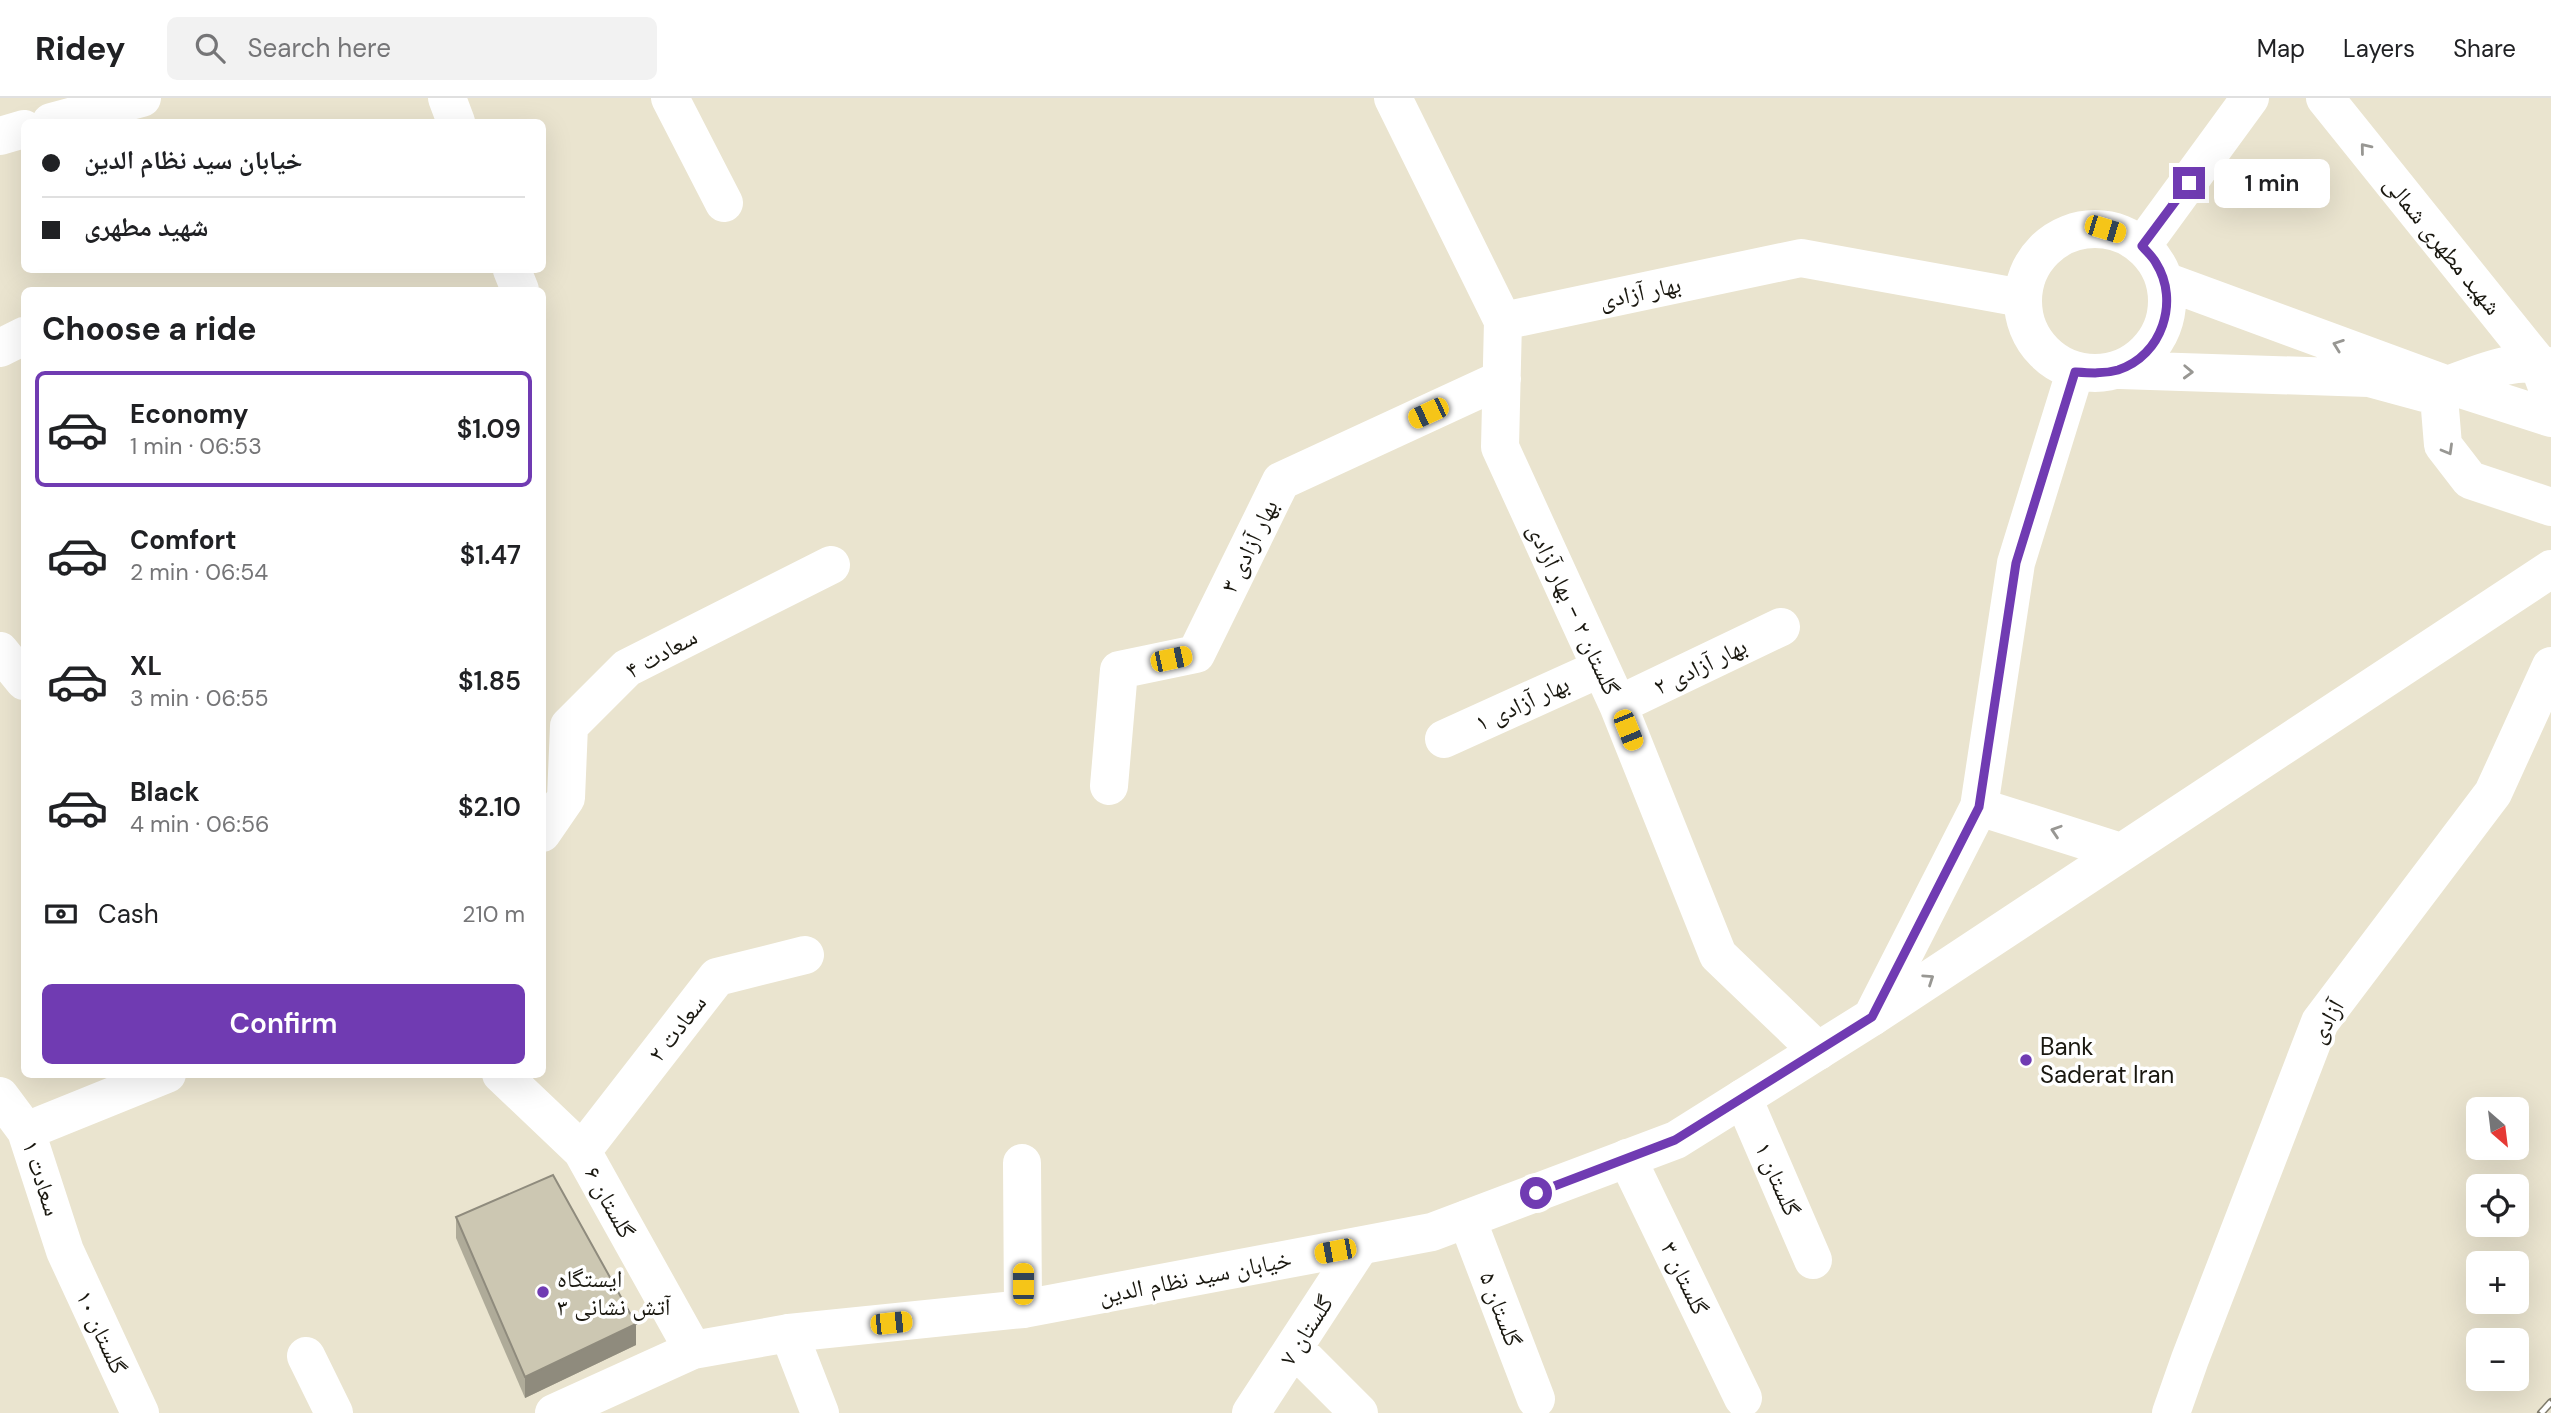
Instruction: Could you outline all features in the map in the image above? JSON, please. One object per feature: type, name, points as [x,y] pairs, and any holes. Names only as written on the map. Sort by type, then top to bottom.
[{"type":"street","points":[[62,119],[142,98]]},
{"type":"street","points":[[447,98],[455,119]]},
{"type":"street","points":[[670,98],[724,204]]},
{"type":"street","points":[[1394,98],[1503,321]]},
{"type":"street","points":[[2142,246],[2250,98]]},
{"type":"street","name":"شهید مطهری شمالی","points":[[2325,98],[2547,376]]},
{"type":"street","points":[[0,136],[21,131]]},
{"type":"street","points":[[2120,370],[2139,359],[2154,343],[2164,324],[2168,303],[2165,281],[2156,262],[2142,246],[2124,235],[2105,229],[2081,230],[2058,239],[2040,254],[2027,274],[2022,298],[2024,322],[2035,344],[2053,361],[2075,372],[2098,374],[2120,370],[2369,378],[2444,391],[2551,418]]},
{"type":"street","name":"بهار آزادی","points":[[1503,321],[1801,258],[2022,298]]},
{"type":"street","points":[[2165,281],[2444,391],[2509,424],[2551,436]]},
{"type":"street","name":"گلستان ۲ - بهار آزادی","points":[[1503,321],[1500,447],[1618,705],[1718,955],[1818,1051]]},
{"type":"street","points":[[0,348],[21,338]]},
{"type":"street","points":[[2444,391],[2499,366],[2547,376]]},
{"type":"street","points":[[1872,1017],[1979,807],[2016,563],[2075,372]]},
{"type":"street","name":"بهار آزادی ۳","points":[[1109,786],[1119,670],[1196,654],[1281,481],[1502,379]]},
{"type":"street","points":[[2444,391],[2443,445],[2470,480],[2551,507]]},
{"type":"street","name":"سعادت ۴","points":[[546,828],[566,798],[569,726],[627,668],[831,565]]},
{"type":"street","name":"خیابان سید نظام الدین","points":[[554,1413],[693,1350],[789,1333],[1023,1309],[1432,1233],[1675,1140],[1872,1017],[2551,569]]},
{"type":"street","name":"بهار آزادی ۲","points":[[1618,705],[1781,627]]},
{"type":"street","points":[[0,652],[21,677]]},
{"type":"street","name":"آزادی","points":[[2172,1413],[2190,1359],[2320,1022],[2493,793],[2551,666]]},
{"type":"street","name":"بهار آزادی ۱","points":[[1444,739],[1601,668]]},
{"type":"street","points":[[1979,807],[2121,852]]},
{"type":"street","name":"سعادت ۲","points":[[582,1151],[717,976],[805,955]]},
{"type":"street","name":"سعادت ۱","points":[[65,1251],[26,1130],[157,1078]]},
{"type":"street","name":"گلستان ۶","points":[[504,1078],[582,1151],[693,1350]]},
{"type":"street","points":[[0,1096],[26,1130]]},
{"type":"street","name":"گلستان ۱","points":[[1743,1098],[1813,1260]]},
{"type":"street","name":"گلستان ۳","points":[[1627,1158],[1743,1398]]},
{"type":"street","points":[[1022,1163],[1023,1309]]},
{"type":"street","name":"گلستان ۵","points":[[1467,1220],[1536,1399]]},
{"type":"street","name":"گلستان ۷","points":[[1251,1413],[1360,1246]]},
{"type":"street","name":"گلستان ۱۰","points":[[65,1251],[140,1413]]},
{"type":"street","points":[[789,1333],[820,1413]]},
{"type":"street","points":[[1294,1348],[1359,1413]]},
{"type":"street","points":[[306,1356],[334,1413]]},
{"type":"building","name":"ایستگاه آتش نشانی ۳","points":[[553,1175],[636,1324],[525,1377],[456,1217]]},
{"type":"railway","points":[[2541,1413],[2551,1402]]},
{"type":"place","name":"Bank Saderat Iran","points":[[2026,1060]]},
{"type":"place","name":"ایستگاه آتش نشانی ۳","points":[[543,1292]]},
{"type":"route","points":[[1536,1193],[1675,1140],[1872,1017],[1979,807],[2016,563],[2075,372],[2098,374],[2120,370],[2139,359],[2154,343],[2164,324],[2168,303],[2165,281],[2156,262],[2142,246],[2189,183]]}]
